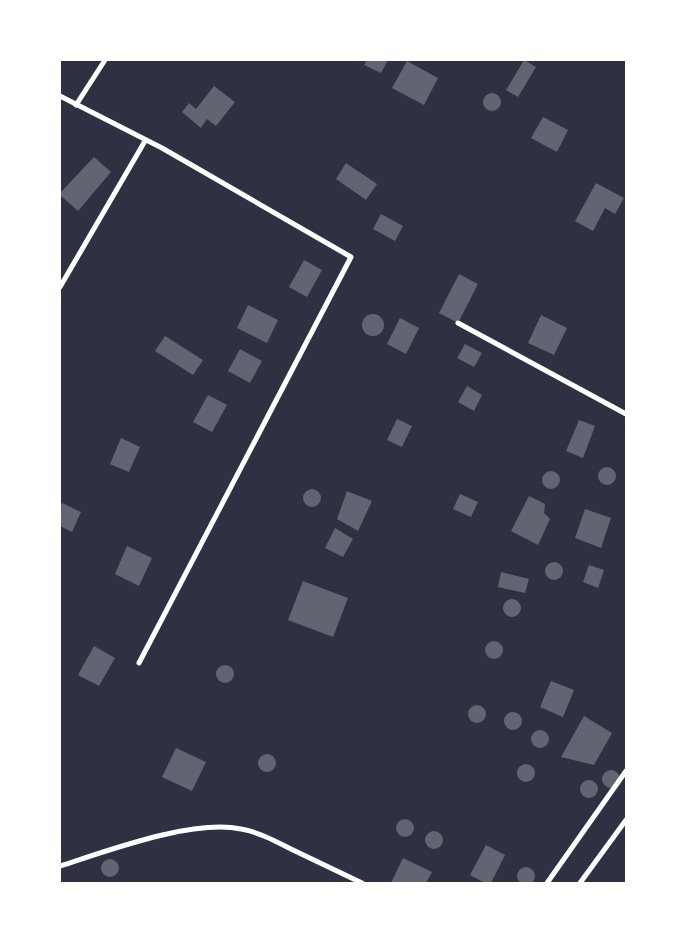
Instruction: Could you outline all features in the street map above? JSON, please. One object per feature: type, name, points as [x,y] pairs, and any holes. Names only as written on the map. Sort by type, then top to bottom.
[{"type":"street","points":[[76,105],[105,60]]},
{"type":"street","points":[[60,96],[162,148],[351,257],[139,663]]},
{"type":"street","points":[[60,287],[145,141]]},
{"type":"street","points":[[458,323],[626,414]]},
{"type":"street","points":[[548,883],[626,771]]},
{"type":"street","points":[[580,883],[626,820]]},
{"type":"street","points":[[60,866],[117,848],[178,832],[226,827],[242,829],[270,839],[362,883]]},
{"type":"building","points":[[367,60],[388,60],[381,73],[364,65]]},
{"type":"building","points":[[524,60],[536,67],[518,97],[506,90]]},
{"type":"building","points":[[407,61],[438,78],[424,105],[392,88]]},
{"type":"building","points":[[214,86],[235,102],[216,126],[207,119],[201,128],[182,112],[189,103],[196,109]]},
{"type":"building","points":[[492,93],[498,96],[501,102],[498,108],[492,111],[486,108],[483,102],[486,96]]},
{"type":"building","points":[[543,117],[568,130],[557,152],[531,138]]},
{"type":"building","points":[[94,157],[111,172],[78,211],[60,193]]},
{"type":"building","points":[[346,163],[377,184],[366,200],[336,179]]},
{"type":"building","points":[[596,183],[624,198],[615,214],[605,208],[593,231],[575,221]]},
{"type":"building","points":[[381,214],[403,226],[395,241],[373,229]]},
{"type":"building","points":[[304,260],[322,270],[307,297],[289,287]]},
{"type":"building","points":[[459,274],[478,284],[458,323],[439,313]]},
{"type":"building","points":[[248,305],[278,320],[267,343],[237,328]]},
{"type":"building","points":[[373,314],[383,321],[384,325],[377,335],[373,336],[363,329],[362,325],[369,315]]},
{"type":"building","points":[[541,315],[567,328],[554,355],[528,343]]},
{"type":"building","points":[[400,318],[419,328],[406,354],[387,344]]},
{"type":"building","points":[[165,336],[203,360],[193,375],[155,351]]},
{"type":"building","points":[[465,344],[482,353],[474,367],[457,358]]},
{"type":"building","points":[[240,349],[262,361],[250,383],[228,371]]},
{"type":"building","points":[[467,386],[482,395],[474,411],[458,402]]},
{"type":"building","points":[[208,395],[227,405],[212,432],[193,422]]},
{"type":"building","points":[[397,419],[412,426],[402,447],[387,440]]},
{"type":"building","points":[[579,420],[595,426],[583,458],[566,451]]},
{"type":"building","points":[[121,438],[140,447],[129,472],[110,464]]},
{"type":"building","points":[[607,467],[613,470],[616,476],[613,482],[607,485],[601,482],[598,476],[601,470]]},
{"type":"building","points":[[551,471],[557,474],[560,480],[557,486],[551,489],[545,486],[542,480],[545,474]]},
{"type":"building","points":[[312,489],[318,492],[321,498],[318,504],[312,507],[306,504],[303,498],[306,492]]},
{"type":"building","points":[[347,491],[372,501],[358,531],[337,519]]},
{"type":"building","points":[[460,494],[478,502],[471,517],[453,509]]},
{"type":"building","points":[[529,496],[545,504],[544,513],[550,519],[538,545],[511,531]]},
{"type":"building","points":[[62,503],[81,512],[72,532],[60,526],[60,507]]},
{"type":"building","points":[[585,509],[611,518],[601,548],[575,538]]},
{"type":"building","points":[[335,528],[353,539],[343,557],[325,548]]},
{"type":"building","points":[[127,546],[152,558],[139,586],[115,574]]},
{"type":"building","points":[[554,562],[560,565],[563,571],[560,577],[554,580],[548,577],[545,571],[548,565]]},
{"type":"building","points":[[589,565],[604,570],[598,588],[583,582]]},
{"type":"building","points":[[501,572],[529,579],[525,593],[498,587]]},
{"type":"building","points":[[303,581],[348,598],[333,637],[288,620]]},
{"type":"building","points":[[512,599],[518,602],[521,608],[518,614],[512,617],[506,614],[503,608],[506,602]]},
{"type":"building","points":[[494,641],[500,644],[503,650],[500,656],[494,659],[488,656],[485,650],[488,644]]},
{"type":"building","points":[[94,646],[115,658],[99,686],[78,675]]},
{"type":"building","points":[[225,665],[231,668],[234,674],[231,680],[225,683],[219,680],[216,674],[219,668]]},
{"type":"building","points":[[551,681],[574,690],[563,717],[540,707]]},
{"type":"building","points":[[477,705],[483,708],[486,714],[483,720],[477,723],[471,720],[468,714],[471,708]]},
{"type":"building","points":[[513,712],[519,715],[522,721],[519,727],[513,730],[507,727],[504,721],[507,715]]},
{"type":"building","points":[[584,716],[612,733],[594,765],[561,757]]},
{"type":"building","points":[[540,730],[546,733],[549,739],[546,745],[540,748],[534,745],[531,739],[534,733]]},
{"type":"building","points":[[176,748],[206,762],[192,791],[162,777]]},
{"type":"building","points":[[267,754],[273,757],[276,763],[273,769],[267,772],[261,769],[258,763],[261,757]]},
{"type":"building","points":[[526,764],[532,767],[535,773],[532,779],[526,782],[520,779],[517,773],[520,767]]},
{"type":"building","points":[[611,770],[617,773],[620,779],[617,785],[611,788],[605,785],[602,779],[605,773]]},
{"type":"building","points":[[589,780],[595,783],[598,789],[595,795],[589,798],[583,795],[580,789],[583,783]]},
{"type":"building","points":[[405,819],[411,822],[414,828],[411,834],[405,837],[399,834],[396,828],[399,822]]},
{"type":"building","points":[[434,831],[440,834],[443,840],[440,846],[434,849],[428,846],[425,840],[428,834]]},
{"type":"building","points":[[486,845],[505,855],[491,883],[485,883],[470,875]]},
{"type":"building","points":[[403,858],[432,872],[426,883],[391,883]]},
{"type":"building","points":[[110,859],[116,862],[119,868],[116,874],[110,877],[104,874],[101,868],[104,862]]},
{"type":"building","points":[[526,867],[532,870],[535,876],[532,882],[526,885],[520,882],[517,876],[520,870]]}]
